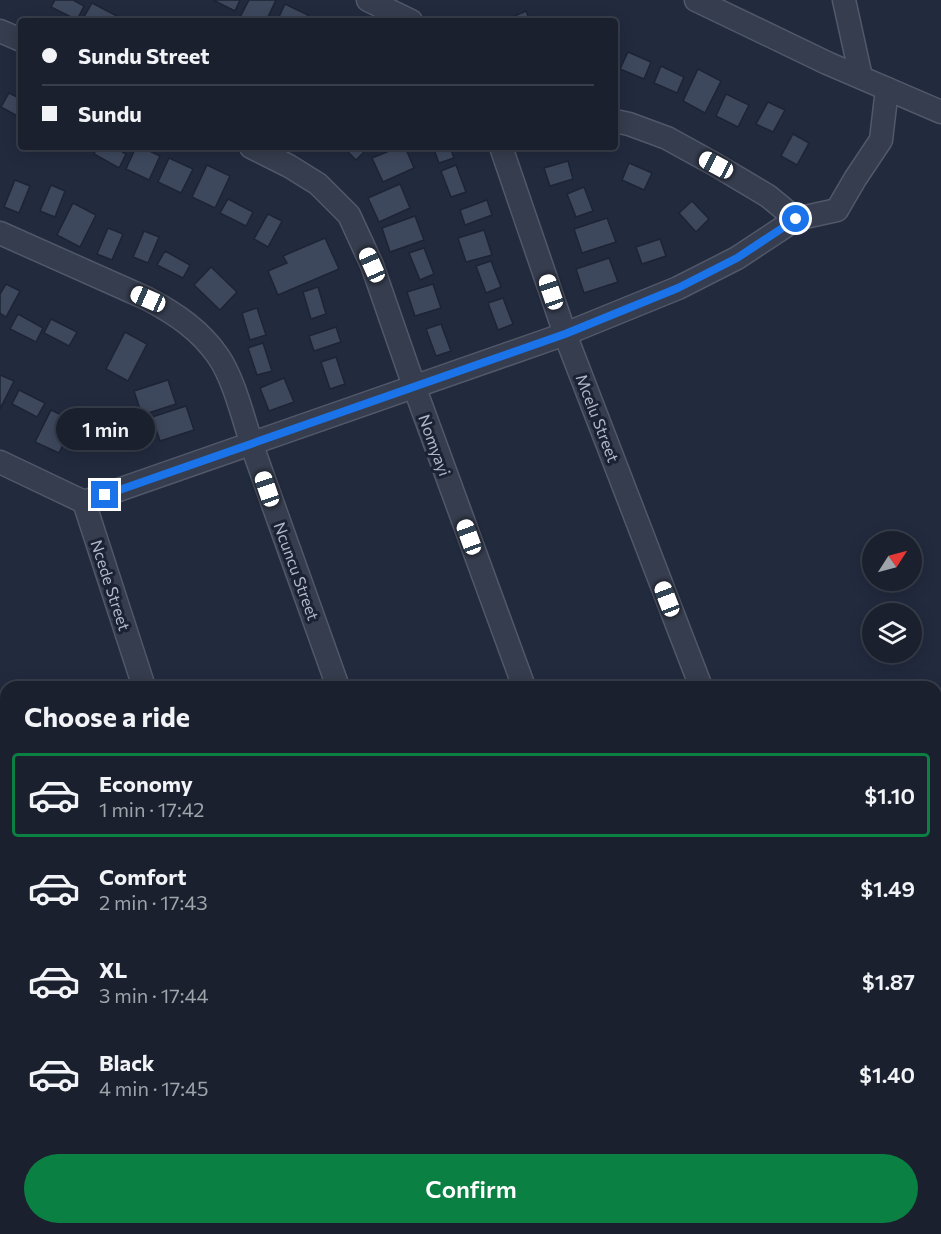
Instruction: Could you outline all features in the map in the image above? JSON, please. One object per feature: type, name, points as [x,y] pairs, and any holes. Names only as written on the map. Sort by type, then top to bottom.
[{"type":"street","points":[[368,0],[405,18]]},
{"type":"street","points":[[696,0],[827,63],[941,112]]},
{"type":"street","points":[[844,0],[861,77]]},
{"type":"street","points":[[0,31],[18,39]]},
{"type":"street","points":[[0,462],[84,502],[565,334],[678,288],[737,258],[796,219],[837,210],[881,140],[887,89]]},
{"type":"street","points":[[618,122],[677,143],[768,196],[796,219]]},
{"type":"street","name":"Nomyayi","points":[[257,150],[318,184],[349,215],[372,265],[414,387],[522,681]]},
{"type":"street","name":"Mcelu Street","points":[[502,150],[565,334],[698,681]]},
{"type":"street","name":"Ncuncu Street","points":[[0,233],[148,299],[169,310],[207,341],[220,359],[232,384],[336,681]]},
{"type":"street","name":"Ncede Street","points":[[84,502],[142,681]]},
{"type":"building","points":[[55,0],[73,0],[84,6],[78,18],[73,18],[51,7]]},
{"type":"building","points":[[213,0],[240,0],[235,11]]},
{"type":"building","points":[[249,0],[276,0],[267,18],[240,18]]},
{"type":"building","points":[[92,3],[117,16],[116,18],[84,17]]},
{"type":"building","points":[[285,4],[308,15],[306,18],[278,18]]},
{"type":"building","points":[[526,11],[529,18],[510,18]]},
{"type":"building","points":[[628,52],[651,62],[644,79],[620,69]]},
{"type":"building","points":[[661,66],[684,77],[677,93],[654,83]]},
{"type":"building","points":[[698,69],[721,81],[705,113],[683,101]]},
{"type":"building","points":[[9,93],[18,98],[18,116],[1,107]]},
{"type":"building","points":[[726,94],[749,105],[738,127],[716,116]]},
{"type":"building","points":[[768,102],[785,110],[773,132],[756,124]]},
{"type":"building","points":[[793,134],[809,143],[797,165],[781,156]]},
{"type":"building","points":[[96,150],[119,150],[126,154],[119,168],[94,154]]},
{"type":"building","points":[[135,150],[147,150],[160,156],[149,180],[126,169]]},
{"type":"building","points":[[346,150],[366,150],[356,160]]},
{"type":"building","points":[[392,150],[406,150],[414,168],[383,182],[372,158]]},
{"type":"building","points":[[434,150],[451,150],[454,158],[439,163]]},
{"type":"building","points":[[169,158],[193,169],[181,193],[158,182]]},
{"type":"building","points":[[568,161],[573,179],[550,186],[544,168]]},
{"type":"building","points":[[629,163],[652,173],[644,190],[622,180]]},
{"type":"building","points":[[207,165],[230,176],[215,208],[192,197]]},
{"type":"building","points":[[456,165],[466,192],[451,197],[441,171]]},
{"type":"building","points":[[15,180],[30,186],[19,213],[4,207]]},
{"type":"building","points":[[400,184],[410,208],[379,222],[368,198]]},
{"type":"building","points":[[51,185],[65,191],[55,217],[40,211]]},
{"type":"building","points":[[584,187],[593,211],[576,217],[567,194]]},
{"type":"building","points":[[228,199],[253,212],[246,226],[220,213]]},
{"type":"building","points":[[487,200],[492,215],[465,225],[460,210]]},
{"type":"building","points":[[692,201],[709,219],[696,232],[679,213]]},
{"type":"building","points":[[73,203],[96,215],[80,247],[57,235]]},
{"type":"building","points":[[268,214],[282,221],[268,247],[254,239]]},
{"type":"building","points":[[415,216],[424,240],[390,252],[382,228]]},
{"type":"building","points":[[607,218],[616,242],[582,253],[574,229]]},
{"type":"building","points":[[108,228],[123,234],[112,260],[97,254]]},
{"type":"building","points":[[484,230],[492,255],[466,262],[458,238]]},
{"type":"building","points":[[144,231],[159,237],[148,263],[133,257]]},
{"type":"building","points":[[325,238],[339,269],[278,295],[268,271],[287,263],[283,256]]},
{"type":"building","points":[[660,239],[666,256],[642,264],[636,247]]},
{"type":"building","points":[[424,248],[434,274],[420,280],[409,253]]},
{"type":"building","points":[[165,251],[190,265],[183,278],[157,265]]},
{"type":"building","points":[[609,258],[618,282],[584,293],[576,269]]},
{"type":"building","points":[[491,261],[501,287],[486,293],[476,266]]},
{"type":"building","points":[[211,267],[237,292],[220,310],[194,285]]},
{"type":"building","points":[[6,284],[20,291],[6,317],[0,313],[0,294]]},
{"type":"building","points":[[433,284],[441,308],[415,316],[407,292]]},
{"type":"building","points":[[318,287],[326,314],[311,319],[303,292]]},
{"type":"building","points":[[503,298],[513,324],[498,330],[488,303]]},
{"type":"building","points":[[257,308],[266,335],[250,340],[242,313]]},
{"type":"building","points":[[18,314],[43,328],[36,342],[10,329]]},
{"type":"building","points":[[51,319],[77,332],[69,346],[44,333]]},
{"type":"building","points":[[441,324],[451,351],[436,356],[426,329]]},
{"type":"building","points":[[336,327],[341,342],[314,351],[309,336]]},
{"type":"building","points":[[125,332],[147,344],[128,381],[106,369]]},
{"type":"building","points":[[263,343],[272,371],[257,375],[248,348]]},
{"type":"building","points":[[336,357],[345,384],[330,389],[321,362]]},
{"type":"building","points":[[0,375],[14,381],[0,409]]},
{"type":"building","points":[[284,378],[294,402],[269,411],[260,388]]},
{"type":"building","points":[[168,380],[176,404],[142,415],[134,391]]},
{"type":"building","points":[[19,390],[45,403],[37,417],[12,404]]},
{"type":"building","points":[[186,406],[194,430],[160,441],[152,417]]},
{"type":"building","points":[[51,410],[74,421],[59,453],[35,442]]},
{"type":"building","points":[[93,410],[108,418],[94,443],[80,435]]},
{"type":"route","points":[[105,495],[565,334],[678,288],[737,258],[796,219]]}]
